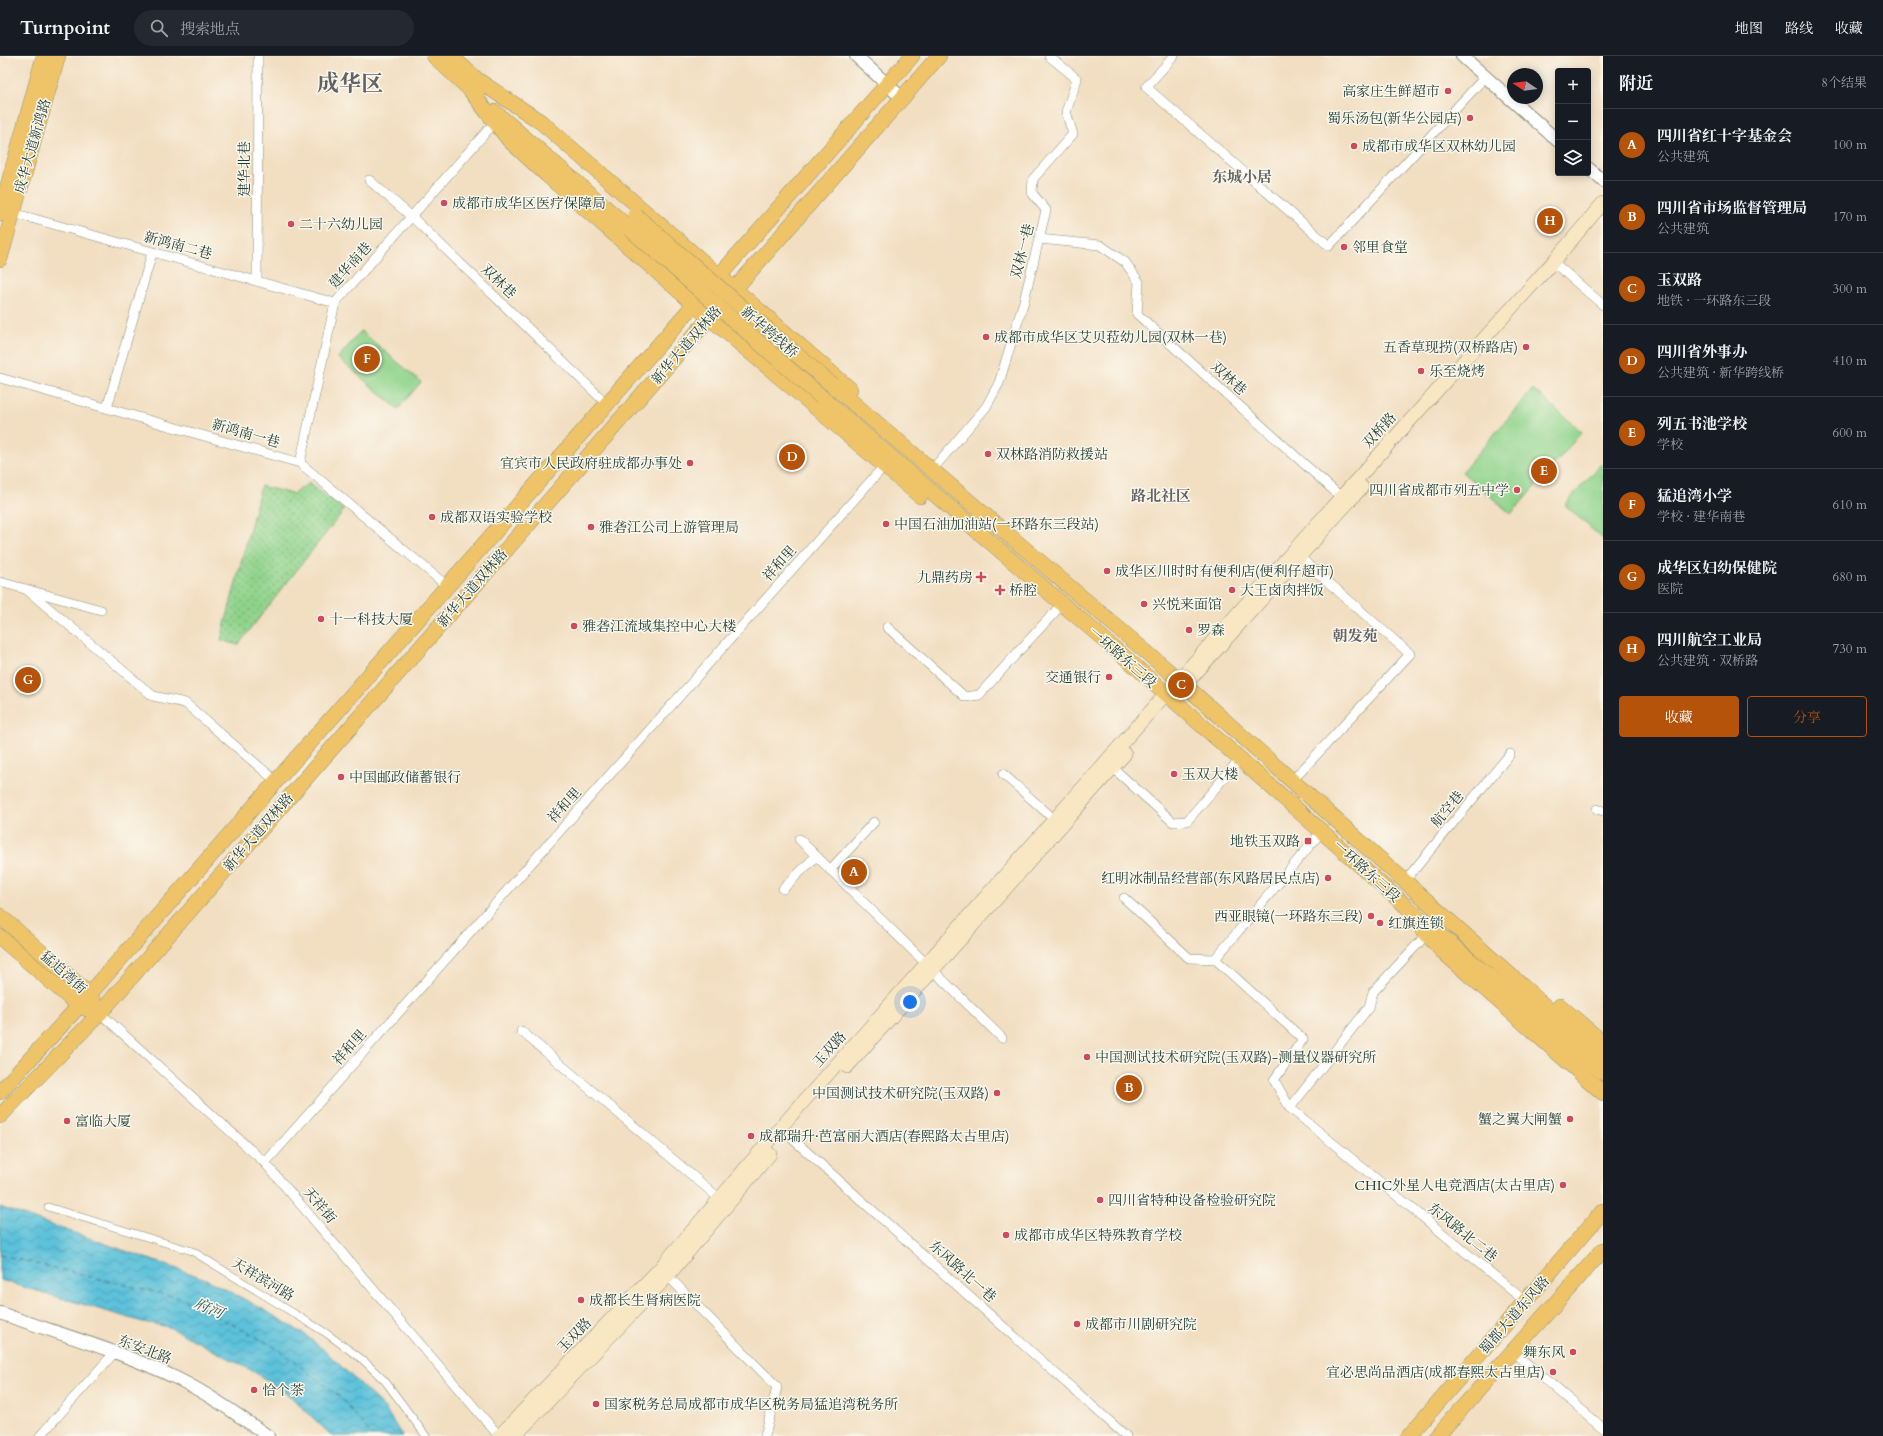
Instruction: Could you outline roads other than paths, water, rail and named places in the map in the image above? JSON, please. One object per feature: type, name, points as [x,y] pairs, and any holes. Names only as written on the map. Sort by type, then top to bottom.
[{"type":"main road","name":"成华大道新鸿路","points":[[0,259],[6,214],[44,56]]},
{"type":"main road","name":"成华大道新鸿路","points":[[6,214],[58,56]]},
{"type":"main road","points":[[434,56],[474,86],[632,222]]},
{"type":"main road","points":[[450,56],[474,86],[495,122],[509,140],[710,318],[934,508],[963,520]]},
{"type":"main road","name":"新华大道双林路","points":[[0,1092],[79,1006],[912,56]]},
{"type":"main road","name":"新华大道双林路","points":[[0,1116],[100,1013],[939,56]]},
{"type":"main road","points":[[474,86],[540,122],[937,464],[956,482],[974,508]]},
{"type":"main road","name":"双桥路","points":[[1182,683],[1557,264],[1603,203]]},
{"type":"main road","name":"双桥路","points":[[1296,554],[1341,496],[1603,214]]},
{"type":"main road","name":"新华跨线桥","points":[[632,222],[832,385],[974,508]]},
{"type":"main road","name":"新华跨线桥","points":[[632,222],[821,397],[963,520]]},
{"type":"main road","name":"一环路东三段","points":[[974,508],[1182,683],[1293,780],[1417,893]]},
{"type":"main road","name":"一环路东三段","points":[[963,520],[1169,697],[1407,907]]},
{"type":"main road","name":"玉双路","points":[[929,968],[1054,820],[1182,683]]},
{"type":"main road","name":"玉双路","points":[[499,1436],[660,1268],[720,1199],[784,1131],[929,968],[1113,768],[1169,697]]},
{"type":"main road","points":[[1417,893],[1459,919],[1474,931],[1603,1043]]},
{"type":"main road","points":[[1417,893],[1603,1058]]},
{"type":"main road","points":[[1407,907],[1441,950],[1603,1093]]},
{"type":"main road","points":[[1407,907],[1603,1073]]},
{"type":"main road","name":"猛追湾街","points":[[0,916],[89,994],[100,1013]]},
{"type":"main road","name":"猛追湾街","points":[[0,937],[79,1006],[100,1013]]},
{"type":"main road","name":"玉双路","points":[[515,1436],[668,1276],[784,1131]]},
{"type":"main road","name":"蜀都大道东风路","points":[[1409,1436],[1603,1211]]},
{"type":"main road","name":"蜀都大道东风路","points":[[1437,1436],[1603,1250]]},
{"type":"street","name":"建华北巷","points":[[257,281],[258,56]]},
{"type":"street","points":[[856,56],[902,98]]},
{"type":"street","name":"双林一巷","points":[[937,464],[986,407],[998,383],[1024,301],[1046,210],[1032,193],[1033,179],[1073,134],[1066,112],[1077,79],[1049,56]]},
{"type":"street","points":[[1174,56],[1146,87],[1329,246],[1485,77]]},
{"type":"street","points":[[1462,56],[1556,140]]},
{"type":"street","name":"建华南巷","points":[[300,463],[335,303],[495,122]]},
{"type":"street","points":[[1591,171],[1603,181]]},
{"type":"street","name":"双林巷","points":[[370,180],[412,217],[607,404]]},
{"type":"street","name":"新鸿南二巷","points":[[6,214],[152,252],[335,303]]},
{"type":"street","name":"双林巷","points":[[1039,239],[1100,245],[1125,262],[1139,282],[1137,314],[1341,496]]},
{"type":"street","points":[[107,408],[152,252]]},
{"type":"street","points":[[1557,264],[1603,305]]},
{"type":"street","name":"新鸿南一巷","points":[[0,378],[300,463],[447,586]]},
{"type":"street","name":"祥和里","points":[[265,1163],[884,466]]},
{"type":"street","points":[[1293,780],[1410,654],[1296,554]]},
{"type":"street","points":[[0,582],[101,610]]},
{"type":"street","points":[[26,589],[153,696],[186,703],[276,781]]},
{"type":"street","points":[[886,627],[965,698],[979,695],[1062,604]]},
{"type":"street","name":"航空巷","points":[[1404,882],[1510,754]]},
{"type":"street","points":[[1113,768],[1173,822],[1187,821],[1240,759]]},
{"type":"street","points":[[1003,774],[1054,820]]},
{"type":"street","points":[[830,870],[874,822]]},
{"type":"street","points":[[1124,898],[1189,958],[1215,959],[1322,831]]},
{"type":"street","points":[[799,839],[1002,1038]]},
{"type":"street","points":[[782,889],[816,856]]},
{"type":"street","points":[[1290,1108],[1369,1007],[1373,992],[1427,934]]},
{"type":"street","name":"东风路北二巷","points":[[1215,959],[1303,1039],[1274,1080],[1290,1108],[1526,1302]]},
{"type":"street","name":"天祥街","points":[[100,1013],[265,1163],[499,1436]]},
{"type":"street","points":[[520,1031],[720,1199]]},
{"type":"street","name":"东风路北一巷","points":[[784,1131],[1126,1436]]},
{"type":"street","name":"天祥滨河路","points":[[48,1206],[192,1251],[299,1316],[326,1333],[363,1360],[385,1381],[426,1436]]},
{"type":"street","points":[[668,1276],[777,1387],[765,1436]]},
{"type":"street","name":"东安北路","points":[[0,1313],[149,1365],[179,1379],[234,1412],[268,1436]]},
{"type":"street","points":[[1513,1352],[1603,1428]]},
{"type":"street","points":[[40,1436],[114,1353]]},
{"type":"water","name":"府河","points":[[0,1207],[206,1279],[263,1309],[304,1334],[324,1350],[385,1408],[402,1436],[332,1436],[291,1397],[253,1371],[169,1327],[143,1322],[0,1280]]},
{"type":"place","name":"高家庄生鲜超市","points":[[1448,91]]},
{"type":"place","name":"蜀乐汤包(新华公园店)","points":[[1470,118]]},
{"type":"place","name":"成都市成华区双林幼儿园","points":[[1354,146]]},
{"type":"place","name":"成都市成华区医疗保障局","points":[[444,203]]},
{"type":"place","name":"四川航空工业局","points":[[1550,221]]},
{"type":"place","name":"二十六幼儿园","points":[[291,224]]},
{"type":"place","name":"邻里食堂","points":[[1344,247]]},
{"type":"place","name":"成都市成华区艾贝菈幼儿园(双林一巷)","points":[[986,337]]},
{"type":"place","name":"五香草现捞(双桥路店)","points":[[1526,347]]},
{"type":"place","name":"猛追湾小学","points":[[367,359]]},
{"type":"place","name":"乐至烧烤","points":[[1421,371]]},
{"type":"place","name":"双林路消防救援站","points":[[988,454]]},
{"type":"place","name":"四川省外事办","points":[[792,457]]},
{"type":"place","name":"宜宾市人民政府驻成都办事处","points":[[690,463]]},
{"type":"place","name":"列五书池学校","points":[[1544,471]]},
{"type":"place","name":"四川省成都市列五中学","points":[[1517,490]]},
{"type":"place","name":"成都双语实验学校","points":[[432,517]]},
{"type":"place","name":"中国石油加油站(一环路东三段站)","points":[[886,524]]},
{"type":"place","name":"雅砻江公司上游管理局","points":[[591,527]]},
{"type":"place","name":"成华区川时时有便利店(便利仔超市)","points":[[1107,571]]},
{"type":"place","name":"九鼎药房","points":[[981,577]]},
{"type":"place","name":"桥腔","points":[[1000,590]]},
{"type":"place","name":"大王卤肉拌饭","points":[[1232,590]]},
{"type":"place","name":"兴悦来面馆","points":[[1144,604]]},
{"type":"place","name":"十一科技大厦","points":[[321,619]]},
{"type":"place","name":"雅砻江流域集控中心大楼","points":[[574,626]]},
{"type":"place","name":"罗森","points":[[1189,630]]},
{"type":"place","name":"交通银行","points":[[1109,677]]},
{"type":"place","name":"成华区妇幼保健院","points":[[28,680]]},
{"type":"place","name":"玉双路","points":[[1181,685]]},
{"type":"place","name":"玉双大楼","points":[[1174,774]]},
{"type":"place","name":"中国邮政储蓄银行","points":[[341,777]]},
{"type":"place","name":"地铁玉双路","points":[[1308,841]]},
{"type":"place","name":"四川省红十字基金会","points":[[854,872]]},
{"type":"place","name":"红明冰制品经营部(东风路居民点店)","points":[[1328,878]]},
{"type":"place","name":"西亚眼镜(一环路东三段)","points":[[1371,916]]},
{"type":"place","name":"红旗连锁","points":[[1380,923]]},
{"type":"place","name":"中国测试技术研究院(玉双路)-测量仪器研究所","points":[[1087,1057]]},
{"type":"place","name":"四川省市场监督管理局","points":[[1129,1088]]},
{"type":"place","name":"中国测试技术研究院(玉双路)","points":[[997,1093]]},
{"type":"place","name":"蟹之翼大闸蟹","points":[[1570,1119]]},
{"type":"place","name":"富临大厦","points":[[67,1121]]},
{"type":"place","name":"成都瑞升·芭富丽大酒店(春熙路太古里店)","points":[[751,1136]]},
{"type":"place","name":"CHIC外星人电竞酒店(太古里店)","points":[[1563,1185]]},
{"type":"place","name":"四川省特种设备检验研究院","points":[[1100,1200]]},
{"type":"place","name":"成都市成华区特殊教育学校","points":[[1006,1235]]},
{"type":"place","name":"成都长生肾病医院","points":[[581,1300]]},
{"type":"place","name":"成都市川剧研究院","points":[[1077,1324]]},
{"type":"place","name":"舞东风","points":[[1573,1352]]},
{"type":"place","name":"宜必思尚品酒店(成都春熙太古里店)","points":[[1553,1372]]},
{"type":"place","name":"恰个茶","points":[[254,1390]]},
{"type":"place","name":"国家税务总局成都市成华区税务局猛追湾税务所","points":[[596,1404]]},
{"type":"district","name":"成华区","points":[[350,83]]},
{"type":"district","name":"东城小居","points":[[1242,177]]},
{"type":"district","name":"路北社区","points":[[1161,496]]},
{"type":"district","name":"朝发苑","points":[[1355,636]]}]
